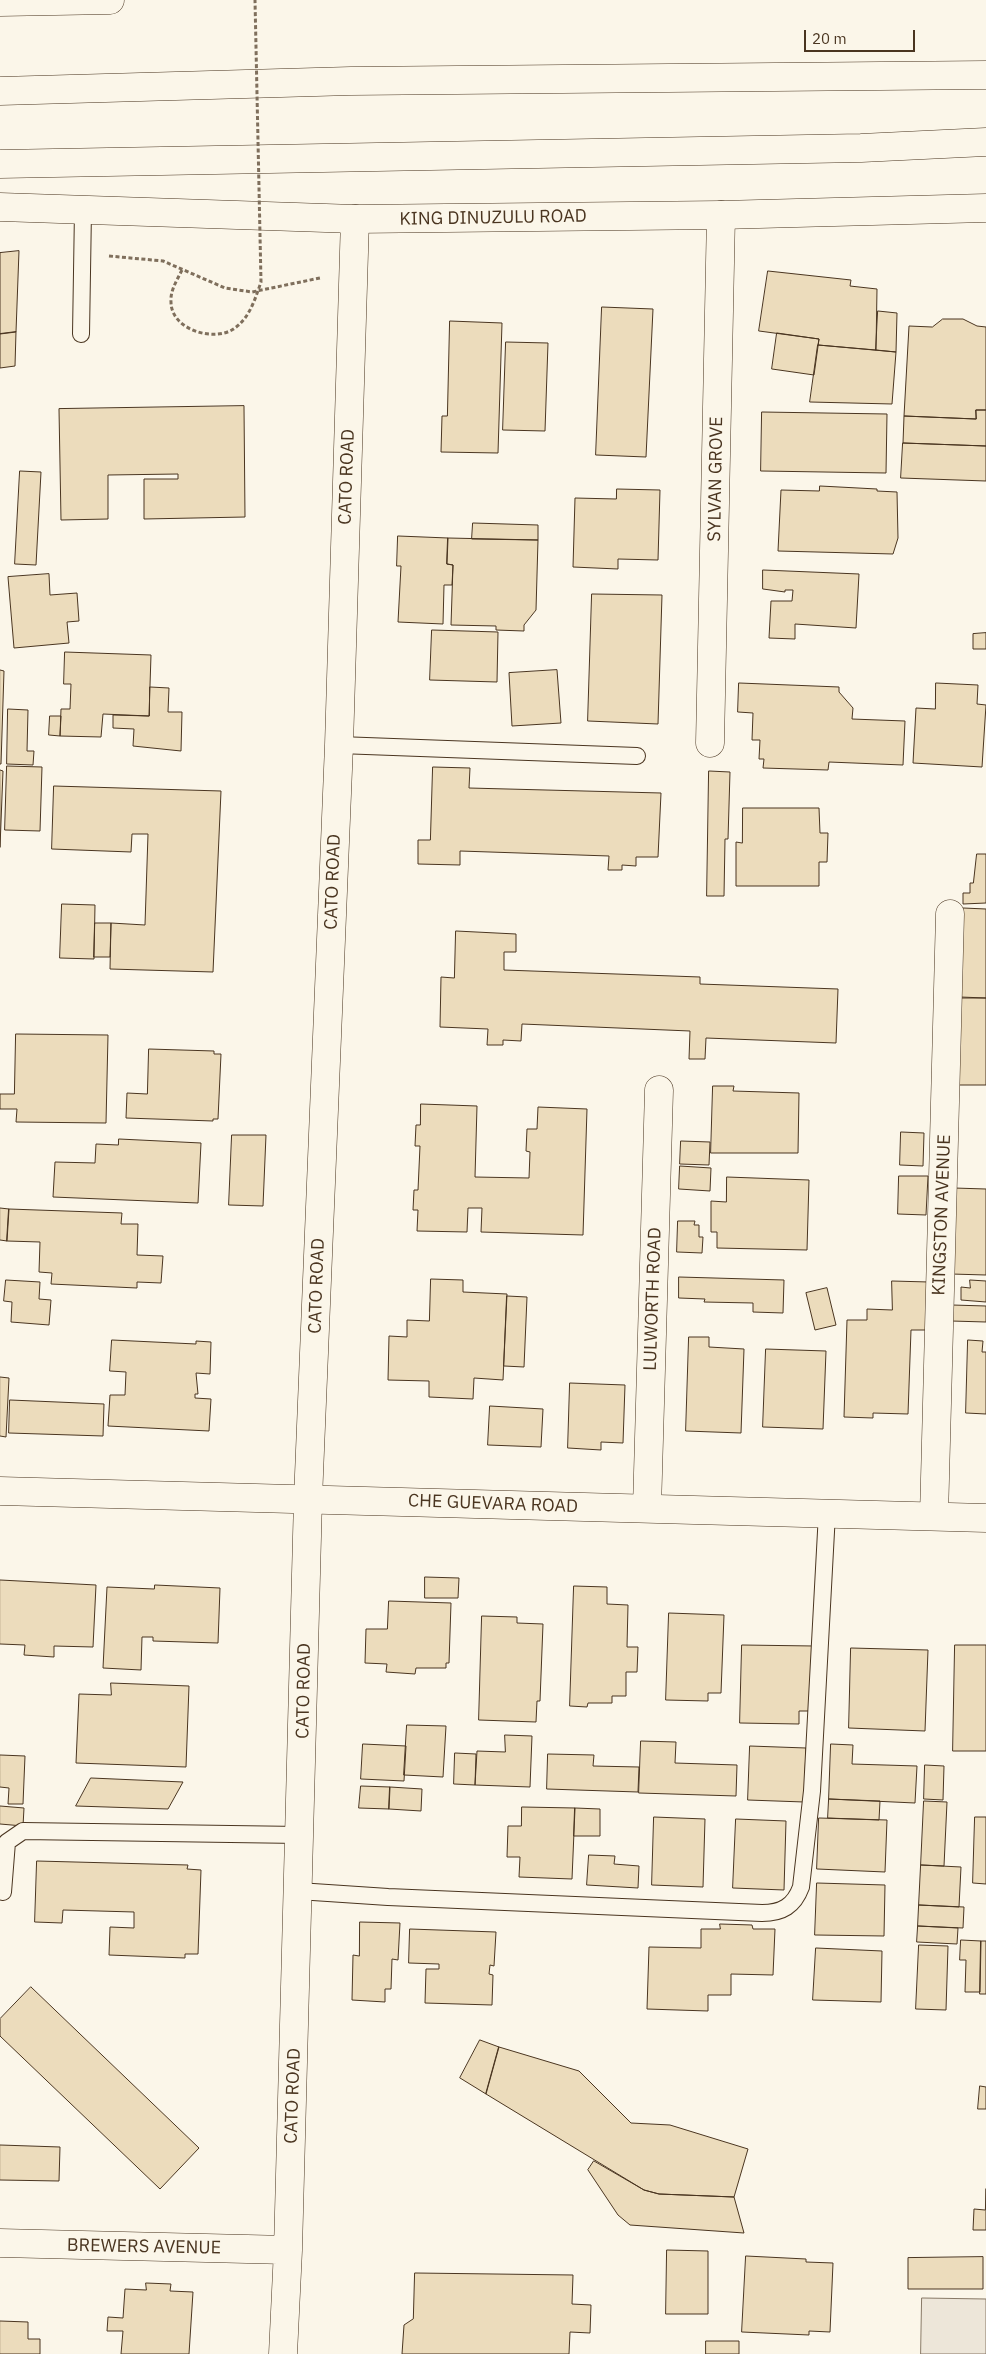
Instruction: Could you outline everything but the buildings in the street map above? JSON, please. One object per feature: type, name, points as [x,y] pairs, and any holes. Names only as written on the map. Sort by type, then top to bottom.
[{"type":"main road","points":[[0,2],[110,0]]},
{"type":"main road","points":[[0,91],[351,81],[986,75]]},
{"type":"main road","points":[[0,164],[851,148],[986,142]]},
{"type":"main road","name":"KING DINUZULU ROAD","points":[[0,207],[355,219],[721,216],[986,208]]},
{"type":"main road","name":"SYLVAN GROVE","points":[[710,743],[721,216]]},
{"type":"main road","name":"CATO ROAD","points":[[283,2354],[288,2250],[308,1498],[339,745],[355,219]]},
{"type":"main road","name":"KINGSTON AVENUE","points":[[934,1516],[950,914]]},
{"type":"main road","name":"LULWORTH ROAD","points":[[647,1508],[659,1090]]},
{"type":"main road","name":"CHE GUEVARA ROAD","points":[[0,1490],[986,1518]]},
{"type":"main road","name":"BREWERS AVENUE","points":[[0,2243],[288,2250]]},
{"type":"lane","points":[[80,334],[83,210]]},
{"type":"lane","points":[[339,745],[637,756]]},
{"type":"lane","points":[[298,1891],[388,1897],[752,1913],[782,1912],[797,1898],[801,1887],[812,1791],[826,1513]]},
{"type":"lane","points":[[2,1892],[7,1842],[23,1831],[300,1835]]},
{"type":"path","points":[[182,270],[174,286],[170,303],[177,320],[195,332],[217,335],[234,329],[252,308],[261,282],[255,0]]},
{"type":"path","points":[[81,255],[162,261],[225,288],[252,292],[353,271]]},
{"type":"shaded area","points":[[922,2298],[986,2299],[986,2354],[921,2354]]}]
